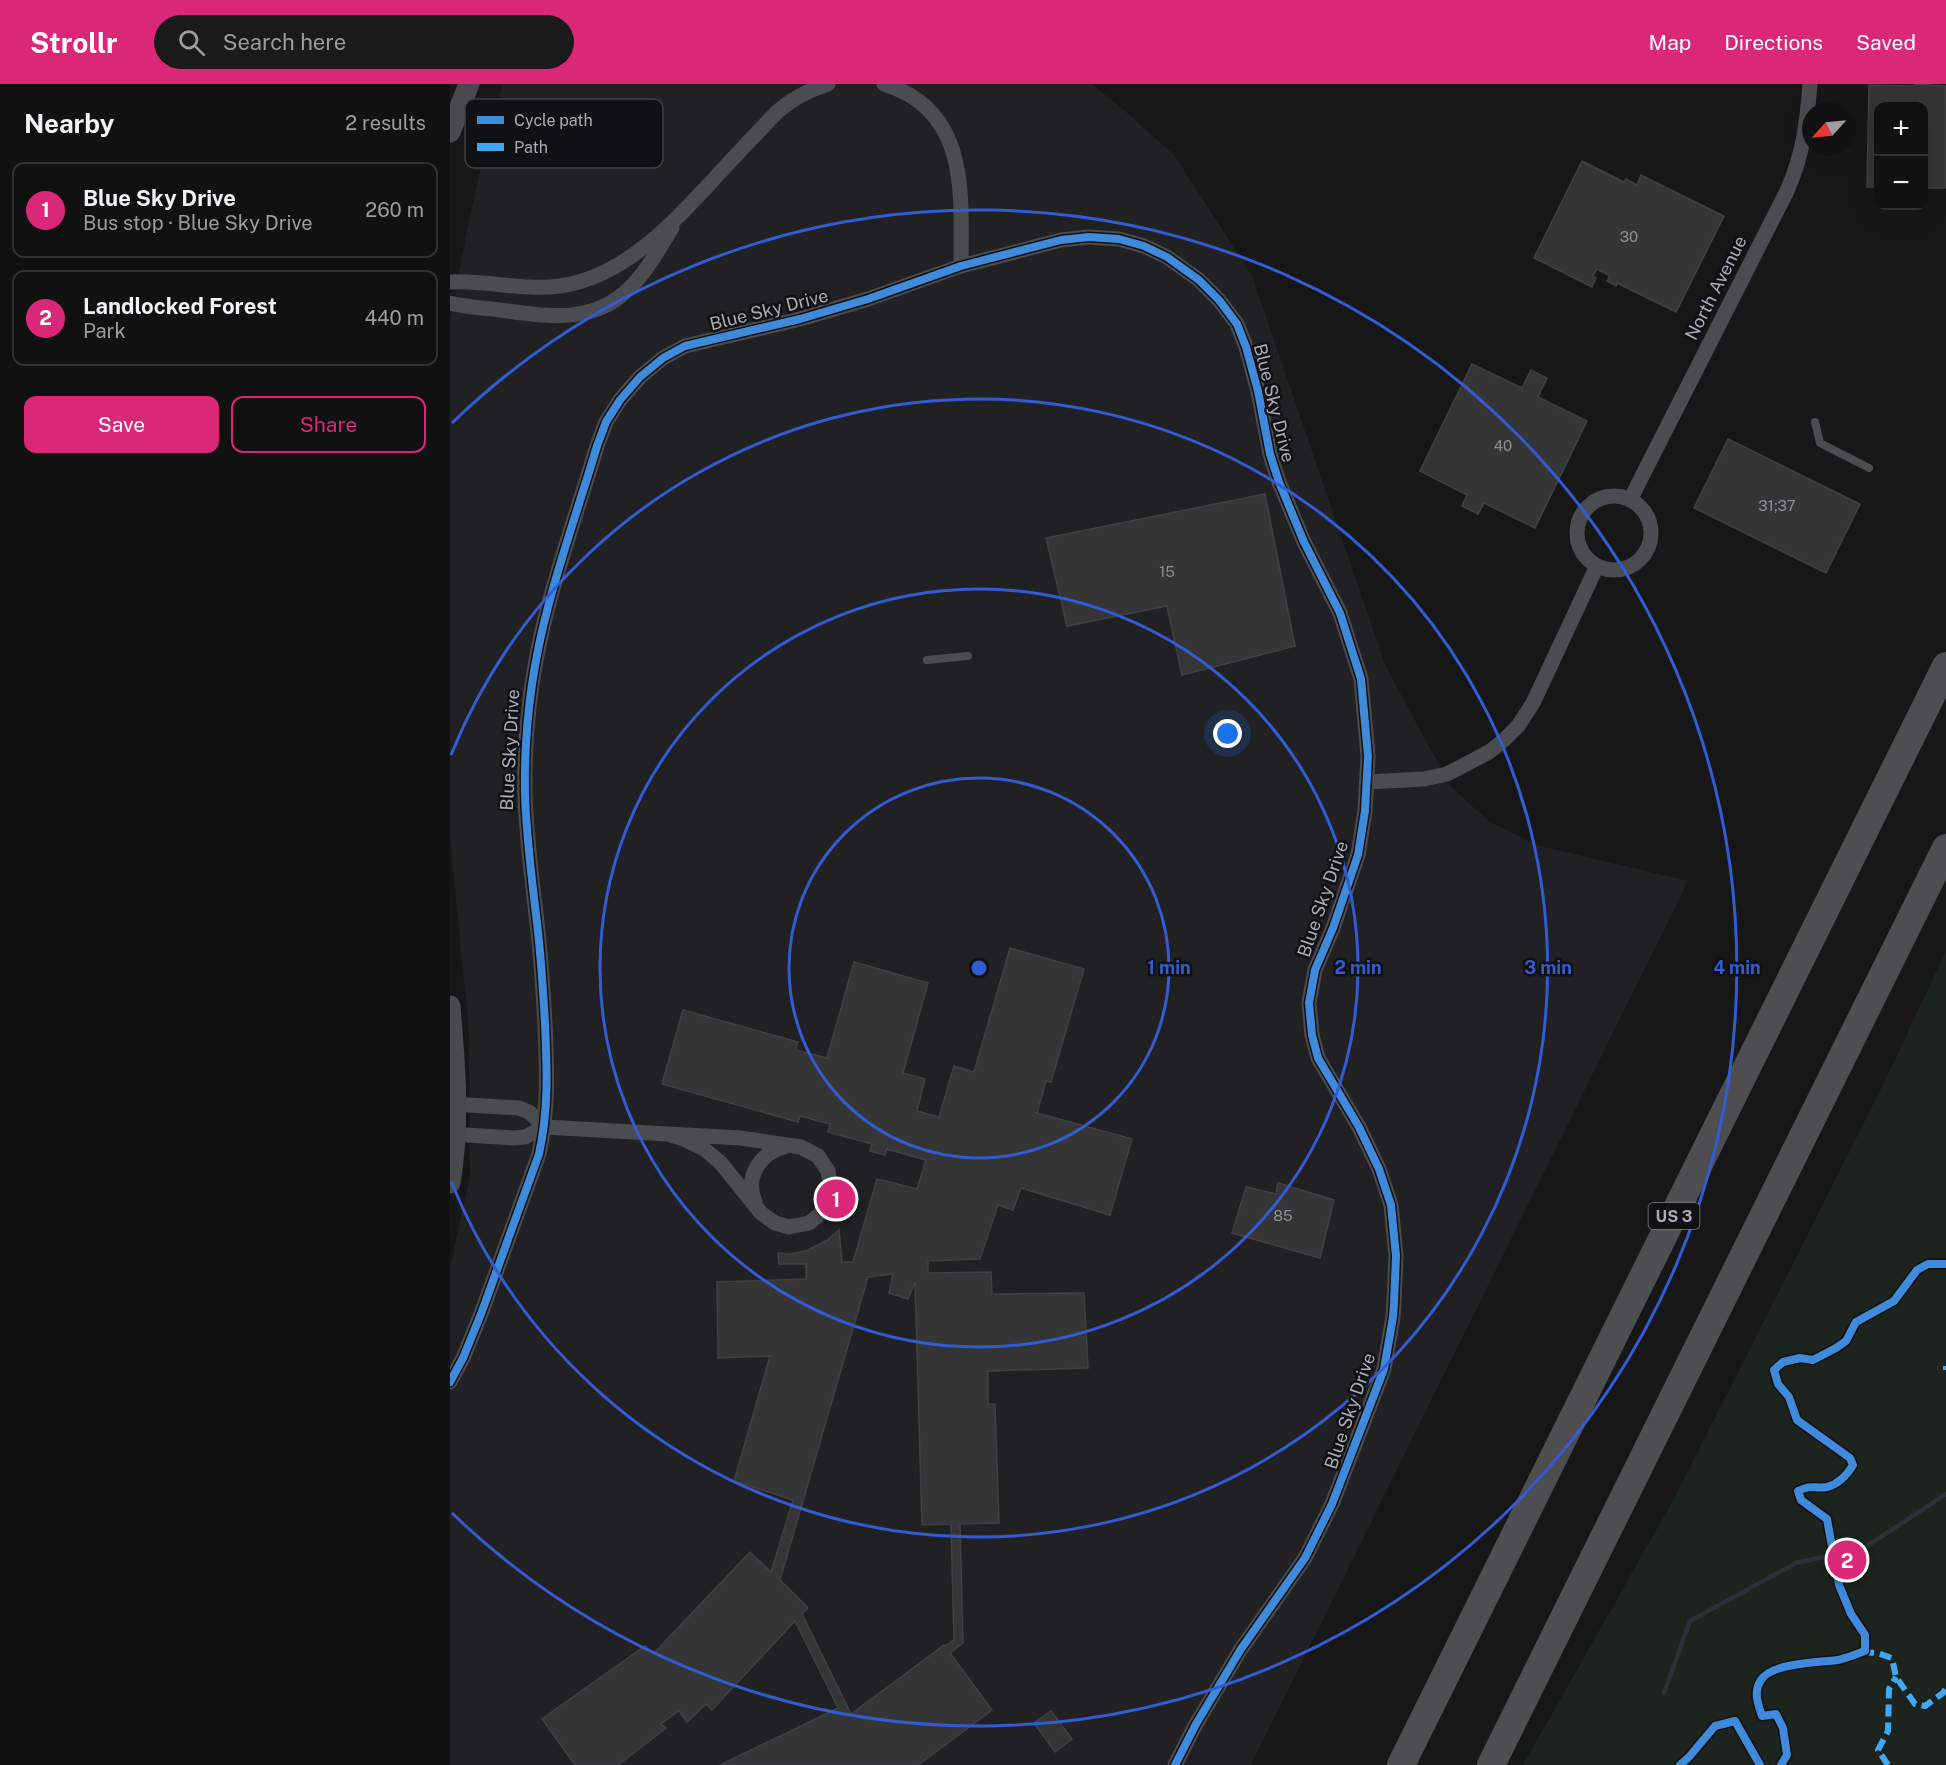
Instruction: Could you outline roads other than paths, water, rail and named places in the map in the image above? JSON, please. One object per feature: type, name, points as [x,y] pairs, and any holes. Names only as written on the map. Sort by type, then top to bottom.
[{"type":"highway","name":"US 3","points":[[1401,1765],[1946,666]]},
{"type":"highway","points":[[1491,1765],[1946,848]]},
{"type":"main road","points":[[450,132],[469,84]]},
{"type":"main road","points":[[450,1006],[456,1074],[450,1183]]},
{"type":"street","points":[[450,282],[537,287],[560,286],[597,276],[630,257],[682,213],[793,98],[828,84]]},
{"type":"street","points":[[884,84],[911,95],[926,108],[948,139],[956,157],[962,192],[961,266]]},
{"type":"street","name":"North Avenue","points":[[1630,500],[1798,166],[1804,139],[1810,84]]},
{"type":"street","points":[[450,303],[542,316],[561,317],[592,311],[609,304],[636,281],[682,213]]},
{"type":"street","name":"Blue Sky Drive","points":[[450,1382],[463,1358],[481,1314],[539,1154],[545,1128],[548,1079],[541,958],[527,835],[526,739],[538,652],[548,606],[597,446],[606,422],[620,399],[640,377],[663,358],[686,346],[820,313],[868,299],[961,266],[1060,240],[1089,237],[1119,239],[1167,256],[1199,280],[1237,324],[1258,391],[1270,454],[1279,482],[1304,542],[1340,613],[1361,679],[1368,756],[1358,855],[1333,928],[1315,970],[1310,1003],[1312,1035],[1318,1058],[1359,1127],[1379,1169],[1391,1205],[1396,1256],[1393,1317],[1384,1369],[1332,1504],[1305,1558],[1241,1649],[1174,1765]]},
{"type":"street","points":[[1606,496],[1617,496],[1630,500],[1641,507],[1649,520],[1650,544],[1642,557],[1630,567],[1608,570],[1597,566],[1589,561],[1578,544],[1576,531],[1580,516],[1591,504],[1606,496]]},
{"type":"street","points":[[1367,782],[1424,779],[1447,774],[1489,753],[1504,740],[1518,726],[1533,703],[1597,566]]},
{"type":"street","points":[[453,1104],[519,1108],[529,1112],[545,1128]]},
{"type":"street","points":[[452,1134],[514,1138],[525,1137],[545,1128],[668,1134],[740,1138],[801,1147],[818,1156],[828,1171],[831,1188],[826,1207],[809,1222],[789,1227],[774,1223],[766,1218],[720,1161],[704,1149],[668,1134]]},
{"type":"street","points":[[757,1207],[751,1187],[753,1173],[760,1161],[767,1154],[780,1148],[801,1147]]},
{"type":"lane","points":[[1815,422],[1820,443],[1869,468]]},
{"type":"lane","points":[[927,660],[968,656]]},
{"type":"waterway","points":[[1664,1693],[1690,1621],[1796,1563],[1864,1548],[1946,1494]]},
{"type":"place","name":"Blue Sky Drive","points":[[836,1199]]},
{"type":"place","name":"Landlocked Forest","points":[[1847,1560]]}]
